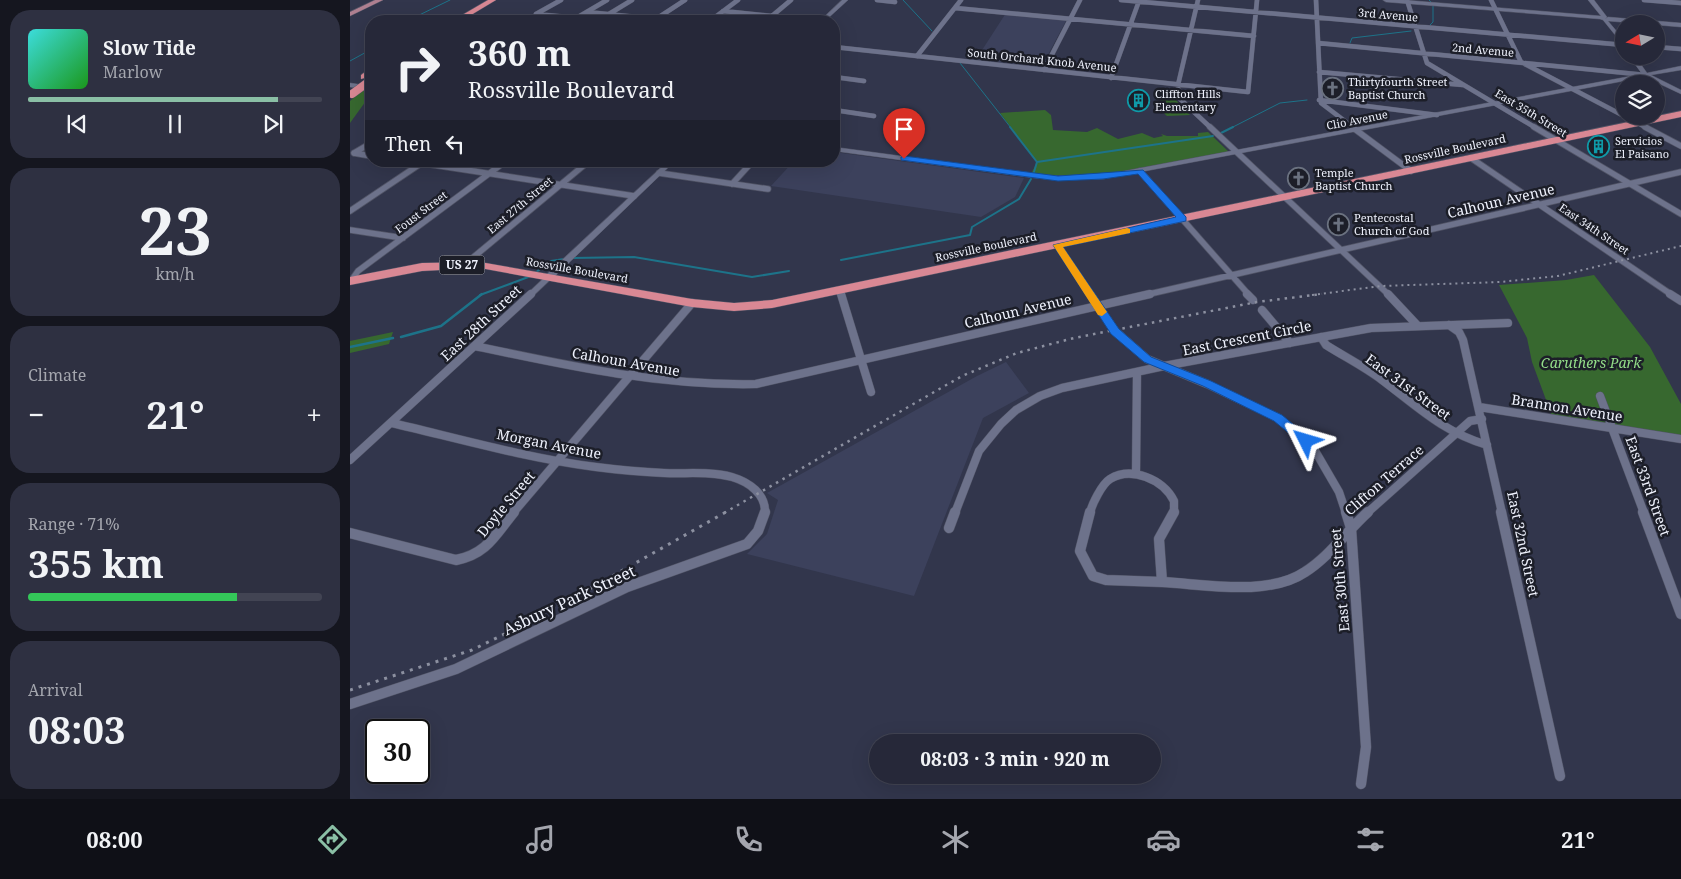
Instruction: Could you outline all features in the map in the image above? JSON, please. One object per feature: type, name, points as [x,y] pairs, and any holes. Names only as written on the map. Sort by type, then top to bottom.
[{"type":"highway","points":[[467,15],[493,0]]},
{"type":"highway","points":[[476,15],[502,0]]},
{"type":"highway","points":[[351,90],[365,79]]},
{"type":"highway","name":"Rossville Boulevard","points":[[1665,117],[1681,114]]},
{"type":"highway","name":"Rossville Boulevard","points":[[350,283],[422,267],[464,265],[692,304],[734,307],[772,304],[1628,125]]},
{"type":"main road","points":[[350,14],[380,0]]},
{"type":"street","points":[[546,15],[536,14],[561,0]]},
{"type":"street","points":[[582,15],[607,0]]},
{"type":"street","points":[[609,14],[632,0]]},
{"type":"street","points":[[662,15],[685,0]]},
{"type":"street","points":[[718,15],[738,0]]},
{"type":"street","points":[[773,15],[791,0]]},
{"type":"street","points":[[829,15],[845,0]]},
{"type":"street","points":[[877,0],[896,2]]},
{"type":"street","points":[[917,56],[961,0]]},
{"type":"street","points":[[1044,70],[1080,0]]},
{"type":"street","name":"3rd Avenue","points":[[1121,0],[1615,43]]},
{"type":"street","points":[[1198,0],[1178,85],[1178,97],[1343,250],[1417,325]]},
{"type":"street","points":[[955,8],[1254,36],[1257,0]]},
{"type":"street","points":[[1316,0],[1320,100],[1325,107],[1411,171]]},
{"type":"street","points":[[1386,0],[1681,25]]},
{"type":"street","points":[[1491,0],[1521,62],[1615,111]]},
{"type":"street","points":[[1591,0],[1615,32]]},
{"type":"street","points":[[1644,0],[1681,3]]},
{"type":"street","name":"East 35th Street","points":[[1408,1],[1422,53],[1427,63],[1681,214]]},
{"type":"street","points":[[1111,78],[1139,2]]},
{"type":"street","points":[[723,11],[762,15]]},
{"type":"street","points":[[587,12],[619,15]]},
{"type":"street","name":"South Orchard Knob Avenue","points":[[840,48],[1248,92],[1254,36]]},
{"type":"street","name":"2nd Avenue","points":[[1318,43],[1646,75]]},
{"type":"street","points":[[1665,48],[1681,49]]},
{"type":"street","points":[[1639,65],[1646,75]]},
{"type":"street","name":"Clio Avenue","points":[[1646,75],[1681,68]]},
{"type":"street","points":[[1319,72],[1463,85]]},
{"type":"street","points":[[840,78],[864,81]]},
{"type":"street","name":"Clio Avenue","points":[[840,150],[1035,176],[1080,178],[1140,171],[1615,81]]},
{"type":"street","points":[[1665,84],[1681,92]]},
{"type":"street","points":[[351,90],[365,89]]},
{"type":"street","points":[[1320,100],[1437,115]]},
{"type":"street","points":[[840,111],[874,116]]},
{"type":"street","points":[[1642,125],[1681,146]]},
{"type":"street","points":[[365,147],[354,153],[365,155]]},
{"type":"street","name":"East 34th Street","points":[[1471,158],[1681,300]]},
{"type":"street","points":[[350,211],[415,167]]},
{"type":"street","points":[[452,167],[634,196]]},
{"type":"street","name":"Foust Street","points":[[350,283],[358,272],[498,167]]},
{"type":"street","name":"East 27th Street","points":[[464,265],[582,167]]},
{"type":"street","name":"East 28th Street","points":[[350,460],[354,452],[392,423],[666,167]]},
{"type":"street","points":[[732,184],[748,167]]},
{"type":"street","points":[[1140,171],[1253,300]]},
{"type":"street","name":"Calhoun Avenue","points":[[474,346],[627,377],[690,385],[756,384],[1681,172]]},
{"type":"street","points":[[659,173],[768,189]]},
{"type":"street","points":[[350,230],[403,238]]},
{"type":"street","name":"East 30th Street","points":[[1058,245],[1115,331],[1130,346],[1148,359],[1247,402],[1278,418],[1314,449],[1328,471],[1339,492],[1351,528],[1366,746],[1361,784]]},
{"type":"street","points":[[840,290],[871,392]]},
{"type":"street","name":"Doyle Street","points":[[350,533],[456,560],[472,557],[483,550],[627,377],[692,304]]},
{"type":"street","points":[[1262,310],[1290,343]]},
{"type":"street","name":"East Crescent Circle","points":[[949,528],[979,451],[1016,410],[1040,396],[1062,388],[1164,366],[1371,328],[1508,323]]},
{"type":"street","name":"East 32nd Street","points":[[1448,325],[1459,332],[1463,340],[1560,776]]},
{"type":"street","name":"East 31st Street","points":[[1321,337],[1326,344],[1381,379],[1436,424],[1456,436],[1487,444]]},
{"type":"street","points":[[1138,372],[1136,473],[1155,481],[1169,492],[1174,501],[1175,509],[1159,539],[1158,554],[1162,582]]},
{"type":"street","name":"East 33rd Street","points":[[1600,396],[1681,614]]},
{"type":"street","name":"Brannon Avenue","points":[[1479,407],[1681,439]]},
{"type":"street","name":"Clifton Terrace","points":[[1136,473],[1126,473],[1108,480],[1091,508],[1080,551],[1084,563],[1093,576],[1106,580],[1162,582],[1262,585],[1284,582],[1319,561],[1351,528],[1456,436],[1470,421],[1482,420]]},
{"type":"street","name":"Morgan Avenue","points":[[392,423],[559,460],[604,468],[724,477],[744,482],[758,494]]},
{"type":"street","name":"Asbury Park Street","points":[[350,704],[456,669],[627,587],[747,544],[764,523],[766,512],[758,494]]},
{"type":"shaded area","points":[[1006,13],[1067,19],[1041,68],[975,61]]},
{"type":"shaded area","points":[[840,153],[1024,178],[1015,197],[981,217],[771,186],[788,167],[840,167]]},
{"type":"shaded area","points":[[1006,362],[1029,393],[983,418],[914,596],[747,554],[767,534],[778,500],[767,493],[977,376]]},
{"type":"green space","points":[[365,90],[365,102],[350,123],[350,101]]},
{"type":"green space","points":[[1155,90],[1173,92],[1173,97],[1190,115],[1167,116],[1156,106],[1160,104],[1161,98]]},
{"type":"green space","points":[[1045,110],[1051,115],[1053,130],[1087,132],[1097,128],[1118,139],[1142,133],[1154,138],[1163,136],[1161,134],[1167,136],[1198,136],[1198,133],[1208,132],[1229,152],[1106,173],[1081,175],[1031,174],[1037,162],[1000,113]]},
{"type":"green space","name":"Caruthers Park","points":[[1594,275],[1650,347],[1681,404],[1681,436],[1552,416],[1532,362],[1527,338],[1499,285],[1566,280]]},
{"type":"green space","points":[[393,332],[389,344],[350,353],[350,341]]},
{"type":"waterway","points":[[419,15],[450,0]]},
{"type":"waterway","points":[[903,0],[932,31]]},
{"type":"waterway","points":[[1430,25],[1433,22],[1433,6]]},
{"type":"waterway","points":[[1350,43],[1352,38],[1411,31]]},
{"type":"waterway","points":[[350,61],[365,53]]},
{"type":"waterway","points":[[960,63],[1011,128]]},
{"type":"waterway","points":[[1231,128],[1280,103],[1307,100]]},
{"type":"waterway","points":[[1010,127],[1037,162]]},
{"type":"waterway","points":[[1221,133],[1231,128]]},
{"type":"waterway","points":[[1037,162],[1213,136]]},
{"type":"waterway","points":[[1034,172],[1037,162]]},
{"type":"waterway","points":[[841,260],[970,235],[972,227],[1019,199],[1031,179]]},
{"type":"waterway","points":[[572,258],[634,257],[752,277],[789,271]]},
{"type":"waterway","points":[[481,294],[531,276],[551,261],[564,259]]},
{"type":"waterway","points":[[401,337],[441,326],[481,294]]},
{"type":"waterway","points":[[350,347],[393,338]]},
{"type":"railway","points":[[1312,295],[1381,286],[1500,282],[1558,276],[1681,246]]},
{"type":"railway","points":[[724,513],[962,376],[1017,353],[1074,338],[1257,302],[1322,294]]},
{"type":"railway","points":[[350,690],[472,650],[545,614],[726,512]]},
{"type":"slow traffic","points":[[1102,312],[1058,245],[1127,231]]},
{"type":"place","name":"Thirtyfourth Street Baptist Church","points":[[1332,88]]},
{"type":"place","name":"Cliffton Hills Elementary","points":[[1139,100]]},
{"type":"place","name":"Servicios El Paisano","points":[[1599,147]]},
{"type":"place","name":"Temple Baptist Church","points":[[1299,179]]},
{"type":"place","name":"Pentecostal Church of God","points":[[1338,224]]},
{"type":"route","points":[[904,159],[1058,178],[1103,177],[1140,171],[1182,219],[1058,245],[1115,331],[1130,346],[1148,359],[1247,402],[1278,418],[1306,441]]}]
